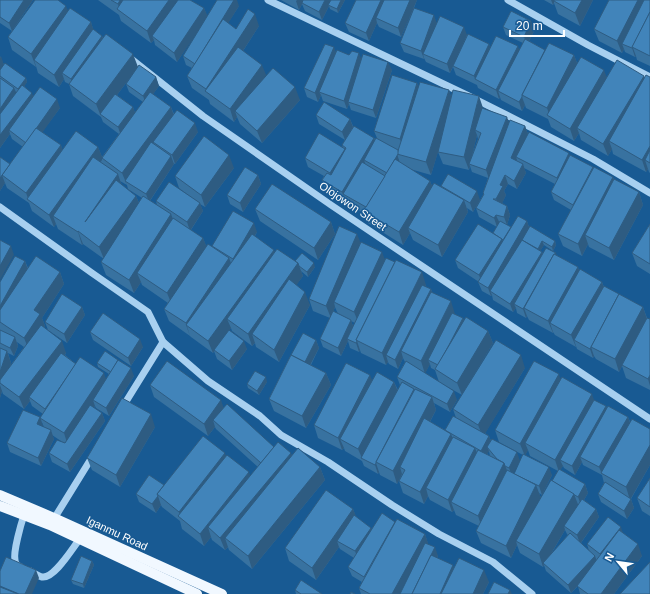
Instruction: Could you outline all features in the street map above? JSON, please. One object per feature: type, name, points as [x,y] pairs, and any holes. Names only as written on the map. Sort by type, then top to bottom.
[{"type":"main road","name":"Iganmu Road","points":[[0,495],[52,522],[222,594]]},
{"type":"main road","name":"Iganmu Road","points":[[0,506],[24,515],[52,522],[79,540],[191,593]]},
{"type":"street","points":[[268,0],[484,104],[593,159],[650,193]]},
{"type":"street","points":[[508,0],[588,45],[650,77]]},
{"type":"street","name":"Olojowon Street","points":[[124,54],[203,116],[331,205],[650,419]]},
{"type":"street","points":[[0,207],[148,312],[163,342],[208,381],[260,416],[281,435],[328,462],[392,505],[439,534],[492,562],[532,594]]},
{"type":"street","points":[[117,416],[163,342]]},
{"type":"street","points":[[52,522],[96,450]]},
{"type":"street","points":[[24,515],[14,560],[18,566],[42,577],[49,576],[54,572],[79,540]]},
{"type":"building","points":[[0,0],[24,0],[9,23],[0,17]]},
{"type":"building","points":[[35,0],[58,0],[66,6],[31,54],[8,37]]},
{"type":"building","points":[[111,0],[120,0],[118,4]]},
{"type":"building","points":[[123,0],[169,0],[147,31],[117,9]]},
{"type":"building","points":[[178,0],[190,0],[204,8],[174,53],[152,36]]},
{"type":"building","points":[[217,0],[234,0],[195,64],[183,56]]},
{"type":"building","points":[[303,0],[325,0],[319,12],[302,3]]},
{"type":"building","points":[[331,0],[341,0],[337,9],[328,5]]},
{"type":"building","points":[[356,0],[381,0],[366,33],[345,23]]},
{"type":"building","points":[[384,0],[410,0],[398,28],[376,18]]},
{"type":"building","points":[[554,0],[582,0],[575,13]]},
{"type":"building","points":[[609,0],[638,0],[617,41],[594,29]]},
{"type":"building","points":[[644,0],[650,0],[650,12],[632,48],[622,44]]},
{"type":"building","points":[[70,8],[91,22],[54,75],[34,60]]},
{"type":"building","points":[[414,8],[434,15],[421,51],[400,43]]},
{"type":"building","points":[[248,9],[255,14],[206,89],[187,76],[223,19],[236,29]]},
{"type":"building","points":[[511,11],[531,21],[524,37],[503,27]]},
{"type":"building","points":[[650,12],[650,56],[632,47]]},
{"type":"building","points":[[440,16],[464,27],[447,64],[423,54]]},
{"type":"building","points":[[93,29],[102,36],[71,79],[62,73]]},
{"type":"building","points":[[106,34],[133,54],[96,104],[69,84]]},
{"type":"building","points":[[468,34],[489,44],[474,76],[453,66]]},
{"type":"building","points":[[496,36],[518,46],[496,90],[475,79]]},
{"type":"building","points":[[525,39],[545,50],[519,102],[498,91]]},
{"type":"building","points":[[549,43],[574,55],[547,108],[522,95]]},
{"type":"building","points":[[325,44],[334,47],[315,93],[304,88]]},
{"type":"building","points":[[238,47],[262,65],[230,109],[205,91]]},
{"type":"building","points":[[337,50],[349,55],[352,51],[359,53],[344,101],[319,92]]},
{"type":"building","points":[[363,54],[388,62],[373,110],[348,102]]},
{"type":"building","points":[[581,57],[604,70],[570,129],[547,115]]},
{"type":"building","points":[[617,60],[644,76],[603,144],[577,128]]},
{"type":"building","points":[[5,63],[26,78],[18,89],[0,76],[0,70]]},
{"type":"building","points":[[139,65],[156,77],[143,96],[126,84]]},
{"type":"building","points":[[273,68],[295,87],[257,131],[235,111]]},
{"type":"building","points":[[392,75],[417,83],[400,139],[374,131]]},
{"type":"building","points":[[646,75],[650,77],[650,146],[642,160],[609,141]]},
{"type":"building","points":[[0,78],[14,88],[0,109]]},
{"type":"building","points":[[420,82],[449,90],[426,162],[397,154]]},
{"type":"building","points":[[22,85],[32,93],[0,135],[0,114]]},
{"type":"building","points":[[40,87],[57,99],[26,143],[9,130]]},
{"type":"building","points":[[453,90],[479,96],[464,157],[438,152]]},
{"type":"building","points":[[150,92],[171,107],[122,173],[102,158]]},
{"type":"building","points":[[115,94],[133,107],[118,127],[100,114]]},
{"type":"building","points":[[324,102],[350,119],[342,132],[316,115]]},
{"type":"building","points":[[482,108],[507,117],[486,170],[469,164],[481,133],[475,130]]},
{"type":"building","points":[[177,110],[195,123],[172,155],[153,142]]},
{"type":"building","points":[[510,120],[525,126],[511,158],[523,164],[514,181],[505,175],[500,185],[503,186],[496,199],[493,199],[507,206],[504,217],[496,215],[494,218],[476,208],[484,194],[483,193]]},
{"type":"building","points":[[354,126],[374,138],[342,192],[322,180],[327,173],[331,175],[346,148],[342,145]]},
{"type":"building","points":[[36,128],[61,145],[26,193],[2,175]]},
{"type":"building","points":[[76,131],[98,147],[49,215],[27,199]]},
{"type":"building","points":[[529,132],[569,153],[557,178],[516,157]]},
{"type":"building","points":[[319,133],[345,149],[330,173],[305,158]]},
{"type":"building","points":[[204,136],[229,155],[201,195],[175,176]]},
{"type":"building","points":[[376,138],[398,150],[398,154],[387,173],[364,160]]},
{"type":"building","points":[[151,142],[171,156],[146,194],[125,181]]},
{"type":"building","points":[[650,150],[650,163],[645,160]]},
{"type":"building","points":[[570,155],[593,167],[573,205],[551,192]]},
{"type":"building","points":[[0,157],[10,164],[0,178]]},
{"type":"building","points":[[93,157],[118,174],[85,222],[116,180],[136,196],[99,247],[78,231],[53,216]]},
{"type":"building","points":[[395,159],[430,181],[399,232],[363,211]]},
{"type":"building","points":[[362,162],[385,176],[366,207],[343,194]]},
{"type":"building","points":[[245,167],[258,175],[240,203],[227,195]]},
{"type":"building","points":[[594,167],[613,177],[578,244],[558,234]]},
{"type":"building","points":[[448,174],[477,191],[470,203],[441,186]]},
{"type":"building","points":[[614,179],[639,192],[609,248],[585,235]]},
{"type":"building","points":[[169,182],[200,203],[187,222],[156,201]]},
{"type":"building","points":[[434,183],[464,200],[438,245],[408,228]]},
{"type":"building","points":[[272,184],[331,222],[314,248],[255,209]]},
{"type":"building","points":[[143,196],[171,214],[129,280],[101,262]]},
{"type":"building","points":[[233,211],[254,223],[233,259],[212,246]]},
{"type":"building","points":[[518,216],[527,221],[488,288],[478,282]]},
{"type":"building","points":[[173,218],[203,238],[167,293],[137,273]]},
{"type":"building","points":[[500,221],[511,227],[503,240],[493,233]]},
{"type":"building","points":[[478,224],[502,239],[479,275],[455,260]]},
{"type":"building","points":[[650,224],[650,264],[632,253]]},
{"type":"building","points":[[339,226],[357,234],[326,306],[309,299]]},
{"type":"building","points":[[530,226],[555,241],[552,247],[542,241],[538,249],[522,240]]},
{"type":"building","points":[[252,234],[274,250],[208,341],[186,325]]},
{"type":"building","points":[[0,240],[11,246],[0,266]]},
{"type":"building","points":[[522,240],[542,252],[510,304],[490,291]]},
{"type":"building","points":[[361,242],[382,252],[354,312],[334,302]]},
{"type":"building","points":[[208,244],[229,258],[186,323],[164,309]]},
{"type":"building","points":[[546,248],[556,253],[554,254],[523,309],[514,304]]},
{"type":"building","points":[[277,249],[298,263],[248,334],[227,319]]},
{"type":"building","points":[[302,253],[314,263],[307,272],[295,261]]},
{"type":"building","points":[[554,254],[578,267],[548,321],[524,308]]},
{"type":"building","points":[[15,256],[25,261],[0,306],[0,282]]},
{"type":"building","points":[[36,256],[60,272],[34,310],[40,314],[24,338],[0,322],[0,310]]},
{"type":"building","points":[[386,258],[395,262],[356,340],[356,343],[347,339]]},
{"type":"building","points":[[396,260],[422,272],[382,353],[356,340]]},
{"type":"building","points":[[580,269],[602,282],[571,335],[550,323]]},
{"type":"building","points":[[289,279],[305,292],[274,350],[252,334]]},
{"type":"building","points":[[422,285],[431,289],[395,360],[386,355]]},
{"type":"building","points":[[604,286],[619,294],[590,349],[574,340]]},
{"type":"building","points":[[431,292],[451,301],[421,361],[401,351]]},
{"type":"building","points":[[62,294],[82,307],[64,334],[45,322]]},
{"type":"building","points":[[619,294],[643,307],[615,359],[591,347]]},
{"type":"building","points":[[333,311],[351,320],[338,348],[320,339]]},
{"type":"building","points":[[103,313],[140,339],[128,358],[90,332]]},
{"type":"building","points":[[452,313],[463,318],[438,365],[428,360]]},
{"type":"building","points":[[466,317],[488,331],[457,383],[435,369]]},
{"type":"building","points":[[647,318],[650,319],[650,375],[648,379],[622,365]]},
{"type":"building","points":[[41,325],[62,341],[19,397],[0,383],[0,380]]},
{"type":"building","points":[[0,330],[15,337],[10,348],[0,343]]},
{"type":"building","points":[[229,330],[244,341],[229,361],[214,350]]},
{"type":"building","points":[[303,333],[316,340],[305,362],[291,355]]},
{"type":"building","points":[[496,340],[521,355],[478,425],[453,409]]},
{"type":"building","points":[[0,348],[7,351],[0,372]]},
{"type":"building","points":[[105,351],[118,360],[111,372],[97,363]]},
{"type":"building","points":[[61,353],[76,364],[45,409],[29,397]]},
{"type":"building","points":[[291,355],[326,373],[302,416],[269,399]]},
{"type":"building","points":[[80,357],[104,373],[64,433],[40,418]]},
{"type":"building","points":[[118,360],[131,368],[106,408],[93,400]]},
{"type":"building","points":[[167,361],[221,400],[204,424],[150,385]]},
{"type":"building","points":[[406,361],[454,391],[447,404],[397,377]]},
{"type":"building","points":[[534,361],[559,374],[520,444],[495,430]]},
{"type":"building","points":[[346,363],[370,375],[338,438],[314,425]]},
{"type":"building","points":[[255,371],[266,377],[257,391],[247,384]]},
{"type":"building","points":[[377,372],[394,382],[358,449],[340,439]]},
{"type":"building","points":[[562,377],[592,394],[555,460],[525,443]]},
{"type":"building","points":[[402,382],[414,389],[375,465],[361,458]]},
{"type":"building","points":[[415,389],[432,397],[393,471],[376,462]]},
{"type":"building","points":[[122,398],[151,414],[116,475],[87,458]]},
{"type":"building","points":[[594,400],[606,406],[572,466],[560,460]]},
{"type":"building","points":[[227,404],[274,447],[261,463],[213,420]]},
{"type":"building","points":[[90,405],[102,413],[67,464],[49,453],[57,440],[65,443]]},
{"type":"building","points":[[608,406],[628,417],[599,467],[580,457]]},
{"type":"building","points":[[23,410],[40,417],[37,424],[51,430],[38,458],[7,443]]},
{"type":"building","points":[[453,416],[489,436],[481,451],[445,430]]},
{"type":"building","points":[[424,418],[451,434],[420,492],[399,481],[405,470],[400,467]]},
{"type":"building","points":[[632,419],[650,429],[650,445],[626,487],[601,473]]},
{"type":"building","points":[[203,436],[225,453],[179,512],[157,494]]},
{"type":"building","points":[[453,437],[475,448],[448,500],[426,488]]},
{"type":"building","points":[[492,439],[517,452],[509,468],[497,459],[487,447]]},
{"type":"building","points":[[278,442],[291,453],[220,538],[208,527]]},
{"type":"building","points":[[298,448],[320,467],[248,556],[225,538]]},
{"type":"building","points":[[478,450],[504,463],[478,516],[451,502]]},
{"type":"building","points":[[523,454],[549,467],[539,486],[514,474]]},
{"type":"building","points":[[227,455],[249,472],[200,534],[178,516]]},
{"type":"building","points":[[559,469],[585,484],[578,497],[552,481]]},
{"type":"building","points":[[507,470],[536,485],[506,546],[476,531]]},
{"type":"building","points":[[149,475],[164,485],[152,504],[136,494]]},
{"type":"building","points":[[650,478],[650,507],[637,498]]},
{"type":"building","points":[[551,480],[574,494],[539,554],[516,541]]},
{"type":"building","points":[[605,482],[631,499],[624,511],[598,494]]},
{"type":"building","points":[[326,490],[353,509],[312,568],[285,548]]},
{"type":"building","points":[[582,499],[596,509],[577,535],[564,526]]},
{"type":"building","points":[[382,513],[395,522],[364,577],[348,567]]},
{"type":"building","points":[[354,515],[371,528],[355,551],[337,541]]},
{"type":"building","points":[[608,517],[621,527],[600,554],[587,544]]},
{"type":"building","points":[[397,519],[425,534],[392,594],[370,594],[359,588]]},
{"type":"building","points":[[619,530],[638,544],[601,594],[588,594],[577,586]]},
{"type":"building","points":[[570,533],[595,556],[568,585],[543,563]]},
{"type":"building","points":[[425,543],[435,547],[412,594],[400,594]]},
{"type":"building","points":[[431,555],[453,565],[440,594],[412,594]]},
{"type":"building","points":[[81,556],[92,561],[83,584],[71,580]]},
{"type":"building","points":[[6,557],[36,570],[25,594],[19,594],[0,586],[0,571]]},
{"type":"building","points":[[459,558],[484,570],[473,594],[441,594]]},
{"type":"building","points":[[650,562],[650,594],[620,594]]},
{"type":"building","points":[[301,580],[322,594],[301,594],[295,590]]},
{"type":"building","points":[[494,582],[510,590],[508,594],[488,594]]},
{"type":"building","points":[[0,587],[18,594],[0,594]]}]
